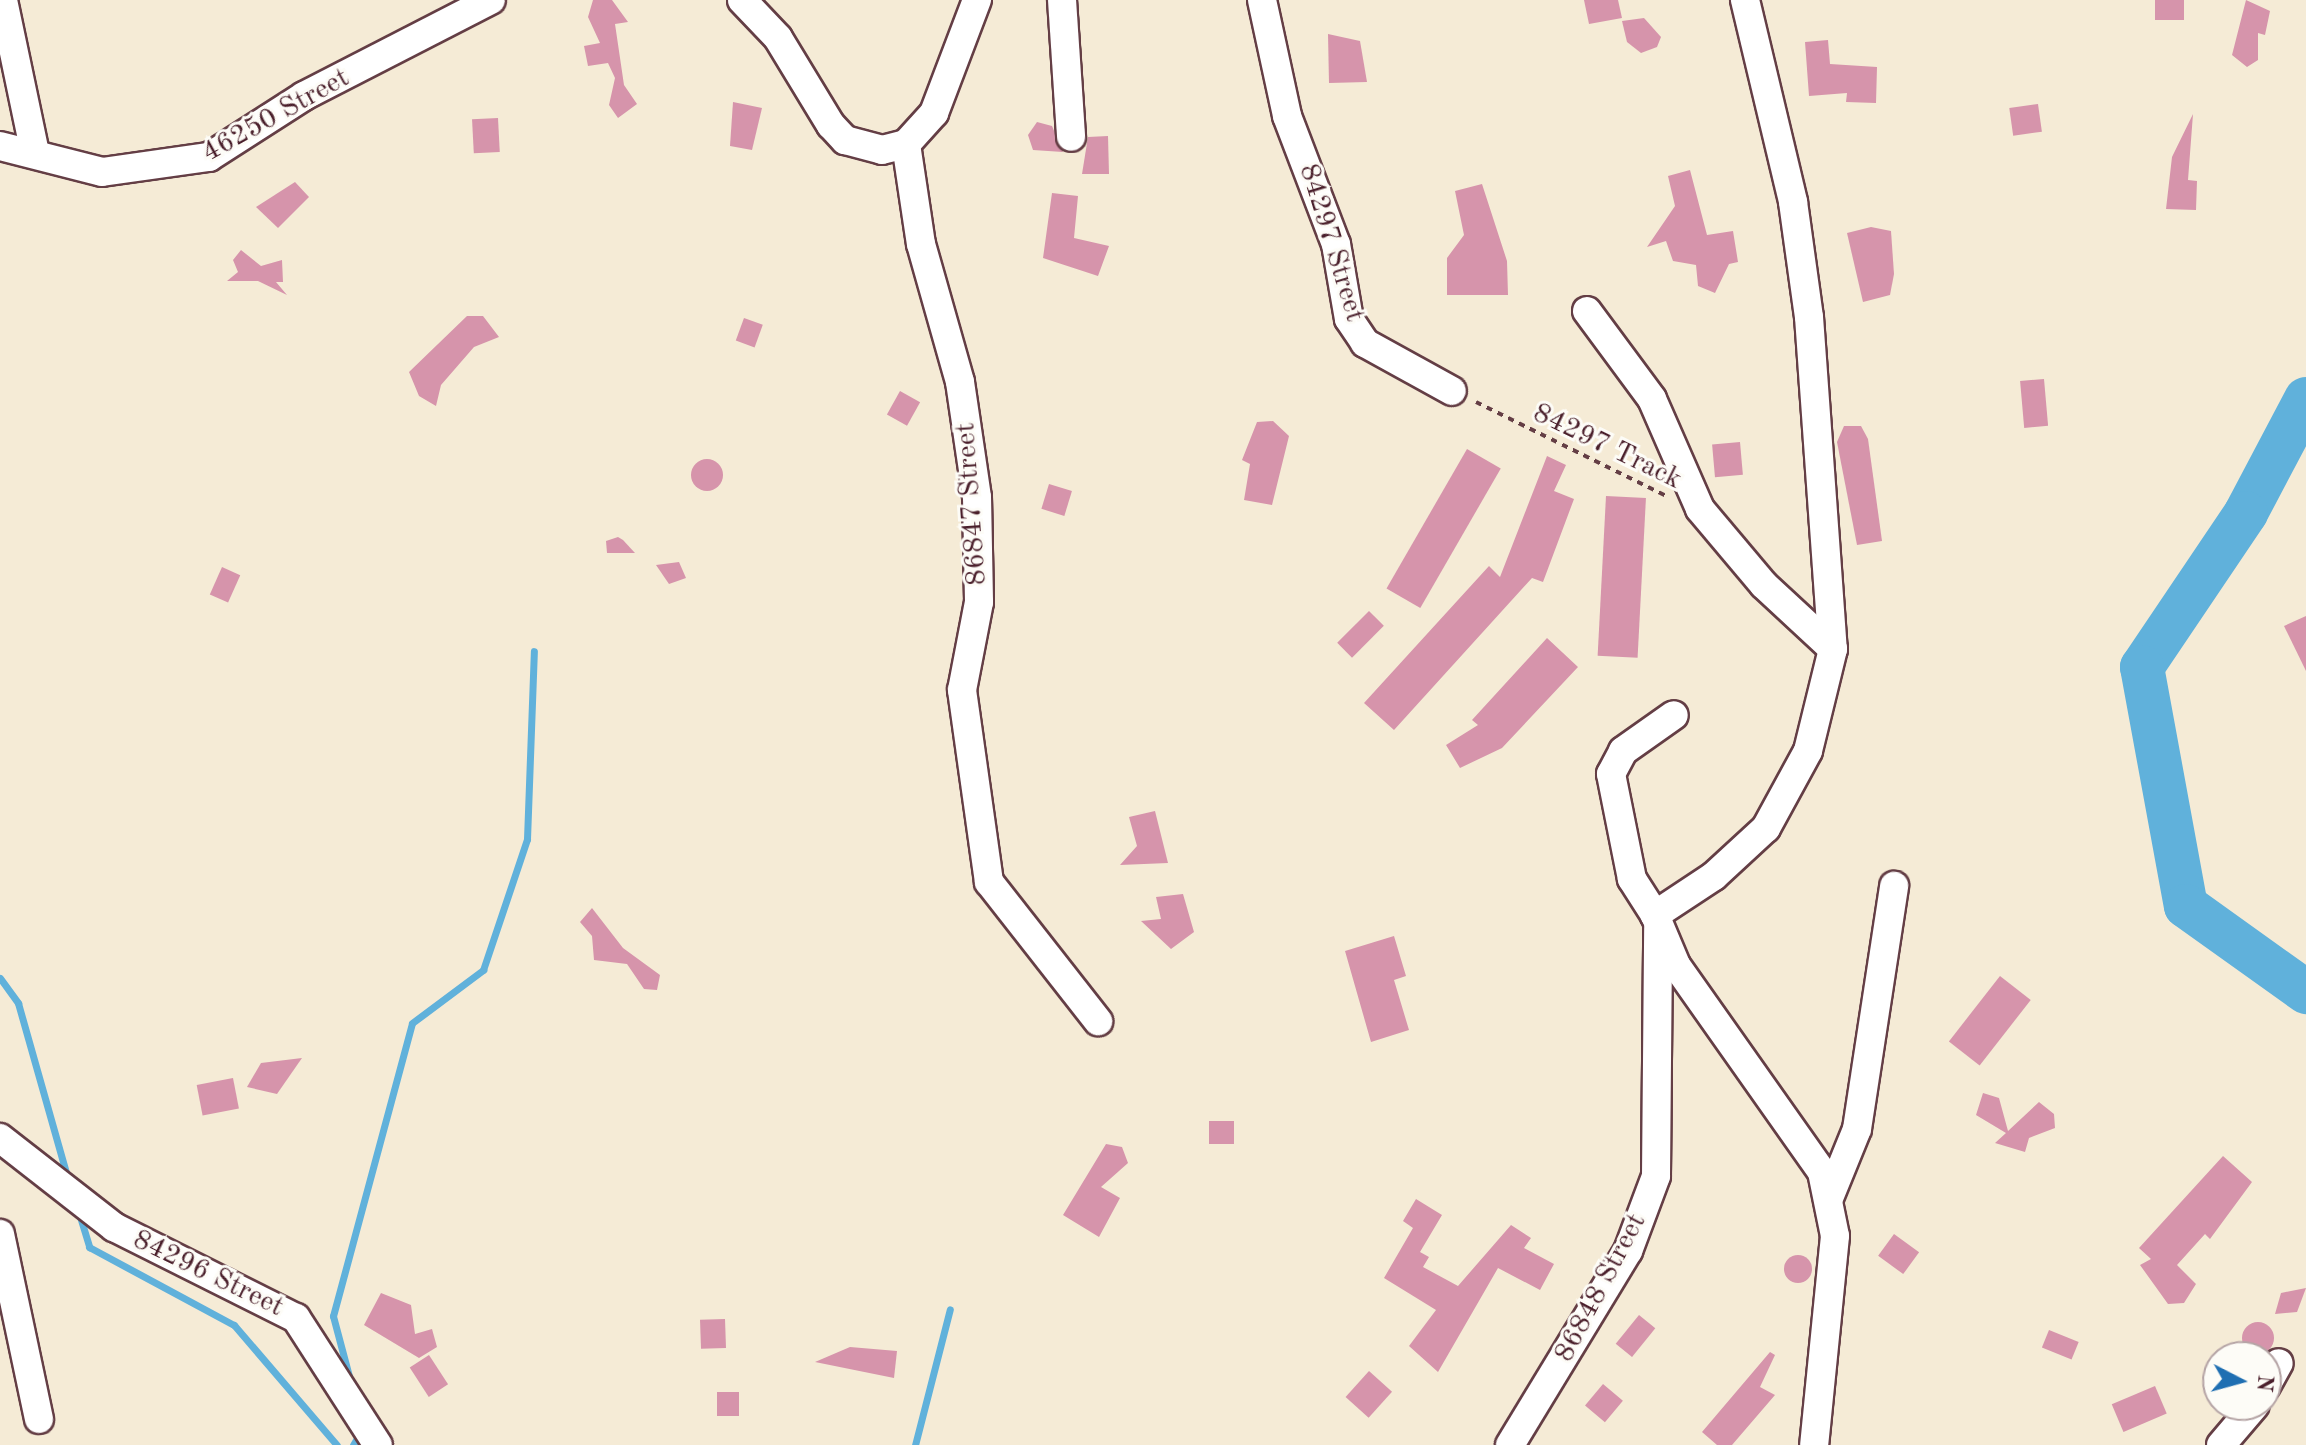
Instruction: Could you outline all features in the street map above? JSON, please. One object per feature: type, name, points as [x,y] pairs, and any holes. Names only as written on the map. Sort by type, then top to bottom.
[{"type":"street","points":[[3,0],[35,153]]},
{"type":"street","name":"46250 Street","points":[[2,148],[35,153],[102,172],[209,157],[304,96],[491,0]]},
{"type":"street","points":[[742,0],[778,38],[845,140],[873,150],[906,144],[951,83],[977,0]]},
{"type":"street","points":[[1062,0],[1071,137]]},
{"type":"street","name":"84297 Street","points":[[1262,0],[1287,116],[1336,244],[1349,319],[1365,343],[1452,391]]},
{"type":"street","points":[[1656,921],[1714,876],[1766,828],[1808,751],[1833,649],[1809,317],[1793,202],[1745,0]]},
{"type":"street","name":"86847 Street","points":[[906,144],[921,244],[960,382],[977,497],[979,602],[962,690],[989,882],[1098,1021]]},
{"type":"street","points":[[1587,311],[1652,399],[1700,509],[1764,585],[1833,649]]},
{"type":"street","points":[[1674,715],[1623,751],[1611,774],[1632,879],[1676,965],[1809,1152],[1829,1198],[1835,1236],[1831,1315],[1814,1445]]},
{"type":"street","points":[[1829,1198],[1857,1129],[1894,886]]},
{"type":"street","name":"86848 Street","points":[[1510,1445],[1628,1251],[1656,1176],[1656,921]]},
{"type":"street","name":"84296 Street","points":[[0,1138],[114,1227],[296,1318],[378,1445]]},
{"type":"street","points":[[0,1234],[39,1419]]},
{"type":"street","points":[[2221,1445],[2241,1421]]},
{"type":"path","name":"84297 Track","points":[[1452,391],[1674,498]]},
{"type":"building","points":[[593,0],[612,0],[628,22],[615,24],[624,85],[637,104],[618,118],[609,105],[615,78],[608,63],[588,66],[584,46],[600,43],[588,17]]},
{"type":"building","points":[[1584,0],[1618,0],[1622,18],[1589,24]]},
{"type":"building","points":[[2155,0],[2184,0],[2184,20],[2155,20]]},
{"type":"building","points":[[2246,0],[2270,11],[2265,35],[2258,33],[2258,60],[2247,67],[2232,55]]},
{"type":"building","points":[[1644,18],[1661,37],[1657,47],[1641,53],[1627,42],[1622,21]]},
{"type":"building","points":[[1328,34],[1360,41],[1367,82],[1329,83]]},
{"type":"building","points":[[1828,40],[1830,64],[1877,67],[1876,103],[1846,102],[1847,93],[1809,96],[1805,42]]},
{"type":"building","points":[[733,102],[762,108],[752,150],[730,146]]},
{"type":"building","points":[[2038,104],[2042,132],[2013,136],[2009,108]]},
{"type":"building","points":[[2193,114],[2188,180],[2197,181],[2196,210],[2166,209],[2172,157]]},
{"type":"building","points":[[498,118],[500,152],[474,153],[472,119]]},
{"type":"building","points":[[1037,122],[1052,126],[1063,152],[1033,150],[1028,135]]},
{"type":"building","points":[[1108,136],[1109,174],[1082,174],[1088,137]]},
{"type":"building","points":[[1690,170],[1707,235],[1733,231],[1738,262],[1729,264],[1715,293],[1698,286],[1696,265],[1673,261],[1666,241],[1647,247],[1675,206],[1668,176]]},
{"type":"building","points":[[295,182],[309,197],[278,228],[256,207]]},
{"type":"building","points":[[1482,184],[1507,261],[1508,295],[1447,295],[1447,258],[1464,235],[1455,191]]},
{"type":"building","points":[[1052,193],[1078,196],[1074,238],[1109,246],[1098,276],[1043,258]]},
{"type":"building","points":[[1871,227],[1891,231],[1894,274],[1890,295],[1863,302],[1847,233]]},
{"type":"building","points":[[241,250],[261,266],[282,260],[283,282],[276,282],[287,295],[258,281],[227,281],[238,272],[233,260]]},
{"type":"building","points":[[467,316],[483,316],[499,337],[474,347],[441,385],[436,406],[419,396],[409,372]]},
{"type":"building","points":[[744,318],[763,325],[755,347],[736,341]]},
{"type":"building","points":[[2044,379],[2048,426],[2024,428],[2020,381]]},
{"type":"building","points":[[900,391],[920,402],[907,426],[887,415]]},
{"type":"building","points":[[1273,421],[1289,436],[1272,505],[1244,500],[1250,464],[1242,460],[1257,422]]},
{"type":"building","points":[[1844,426],[1861,426],[1868,439],[1882,541],[1857,545],[1837,442]]},
{"type":"building","points":[[1740,442],[1743,475],[1715,477],[1712,444]]},
{"type":"building","points":[[1467,449],[1501,468],[1420,608],[1386,588]]},
{"type":"building","points":[[1547,456],[1566,465],[1554,491],[1574,499],[1543,582],[1532,578],[1394,730],[1364,703],[1489,566],[1500,577]]},
{"type":"building","points":[[707,459],[718,464],[723,475],[718,486],[707,491],[696,486],[691,475],[696,464]]},
{"type":"building","points":[[1049,484],[1072,491],[1064,516],[1041,509]]},
{"type":"building","points":[[1606,496],[1646,498],[1638,658],[1598,656]]},
{"type":"building","points":[[618,537],[635,553],[607,553],[606,541]]},
{"type":"building","points":[[679,562],[686,578],[669,584],[656,565]]},
{"type":"building","points":[[222,567],[240,575],[228,603],[210,594]]},
{"type":"building","points":[[1369,611],[1384,626],[1352,658],[1337,643]]},
{"type":"building","points":[[2306,616],[2306,671],[2284,626]]},
{"type":"building","points":[[1547,638],[1578,667],[1502,748],[1460,768],[1446,745],[1478,725],[1472,720]]},
{"type":"building","points":[[1155,811],[1168,863],[1120,865],[1137,846],[1129,817]]},
{"type":"building","points":[[1183,894],[1194,932],[1171,949],[1141,921],[1161,919],[1156,897]]},
{"type":"building","points":[[592,908],[623,948],[660,975],[657,990],[644,989],[627,964],[594,960],[592,936],[580,922]]},
{"type":"building","points":[[1394,936],[1406,976],[1394,980],[1409,1030],[1371,1042],[1345,951]]},
{"type":"building","points":[[2000,976],[2031,1000],[1980,1065],[1949,1041]]},
{"type":"building","points":[[302,1058],[277,1094],[247,1087],[261,1063]]},
{"type":"building","points":[[233,1078],[239,1108],[203,1115],[197,1085]]},
{"type":"building","points":[[1983,1093],[1999,1098],[2008,1131],[2039,1102],[2054,1114],[2055,1128],[2029,1138],[2025,1152],[1995,1143],[2006,1133],[1976,1115]]},
{"type":"building","points":[[1209,1121],[1234,1121],[1234,1144],[1209,1144]]},
{"type":"building","points":[[1106,1144],[1122,1147],[1128,1163],[1101,1187],[1120,1198],[1099,1237],[1063,1215]]},
{"type":"building","points":[[2223,1156],[2252,1182],[2210,1239],[2205,1234],[2177,1265],[2196,1284],[2184,1303],[2168,1304],[2140,1265],[2151,1259],[2139,1248]]},
{"type":"building","points":[[1416,1199],[1442,1215],[1420,1252],[1429,1257],[1423,1267],[1458,1286],[1511,1225],[1531,1238],[1524,1248],[1554,1264],[1540,1290],[1498,1268],[1438,1372],[1409,1346],[1436,1310],[1384,1278],[1413,1228],[1403,1221]]},
{"type":"building","points":[[1894,1234],[1919,1252],[1903,1274],[1878,1256]]},
{"type":"building","points":[[1798,1255],[1808,1259],[1812,1269],[1808,1279],[1798,1283],[1788,1279],[1784,1269],[1788,1259]]},
{"type":"building","points":[[2306,1288],[2297,1312],[2275,1314],[2281,1293]]},
{"type":"building","points":[[381,1293],[411,1305],[415,1334],[432,1329],[437,1347],[419,1358],[364,1325]]},
{"type":"building","points":[[1639,1315],[1655,1328],[1632,1357],[1616,1344]]},
{"type":"building","points":[[725,1319],[726,1348],[701,1349],[700,1320]]},
{"type":"building","points":[[2252,1323],[2264,1323],[2273,1332],[2274,1341],[2242,1341],[2246,1326]]},
{"type":"building","points":[[2049,1330],[2079,1342],[2072,1360],[2042,1348]]},
{"type":"building","points":[[850,1347],[897,1351],[894,1378],[815,1362]]},
{"type":"building","points":[[1770,1352],[1775,1355],[1760,1387],[1775,1395],[1732,1445],[1717,1445],[1702,1432]]},
{"type":"building","points":[[429,1355],[448,1384],[429,1397],[410,1368]]},
{"type":"building","points":[[1369,1371],[1392,1392],[1369,1418],[1346,1397]]},
{"type":"building","points":[[1603,1384],[1623,1401],[1605,1422],[1585,1405]]},
{"type":"building","points":[[2155,1386],[2167,1414],[2123,1432],[2112,1404]]},
{"type":"building","points":[[717,1392],[739,1392],[739,1416],[717,1416]]},
{"type":"waterway","points":[[2306,399],[2246,513],[2142,667],[2186,906],[2306,992]]},
{"type":"waterway","points":[[350,1380],[333,1316],[412,1023],[483,970],[527,839],[534,651]]},
{"type":"waterway","points":[[0,978],[18,1003],[68,1180]]},
{"type":"waterway","points":[[78,1210],[89,1247],[234,1325],[337,1445]]},
{"type":"waterway","points":[[915,1445],[950,1309]]},
{"type":"waterway","points":[[353,1445],[361,1431]]}]
